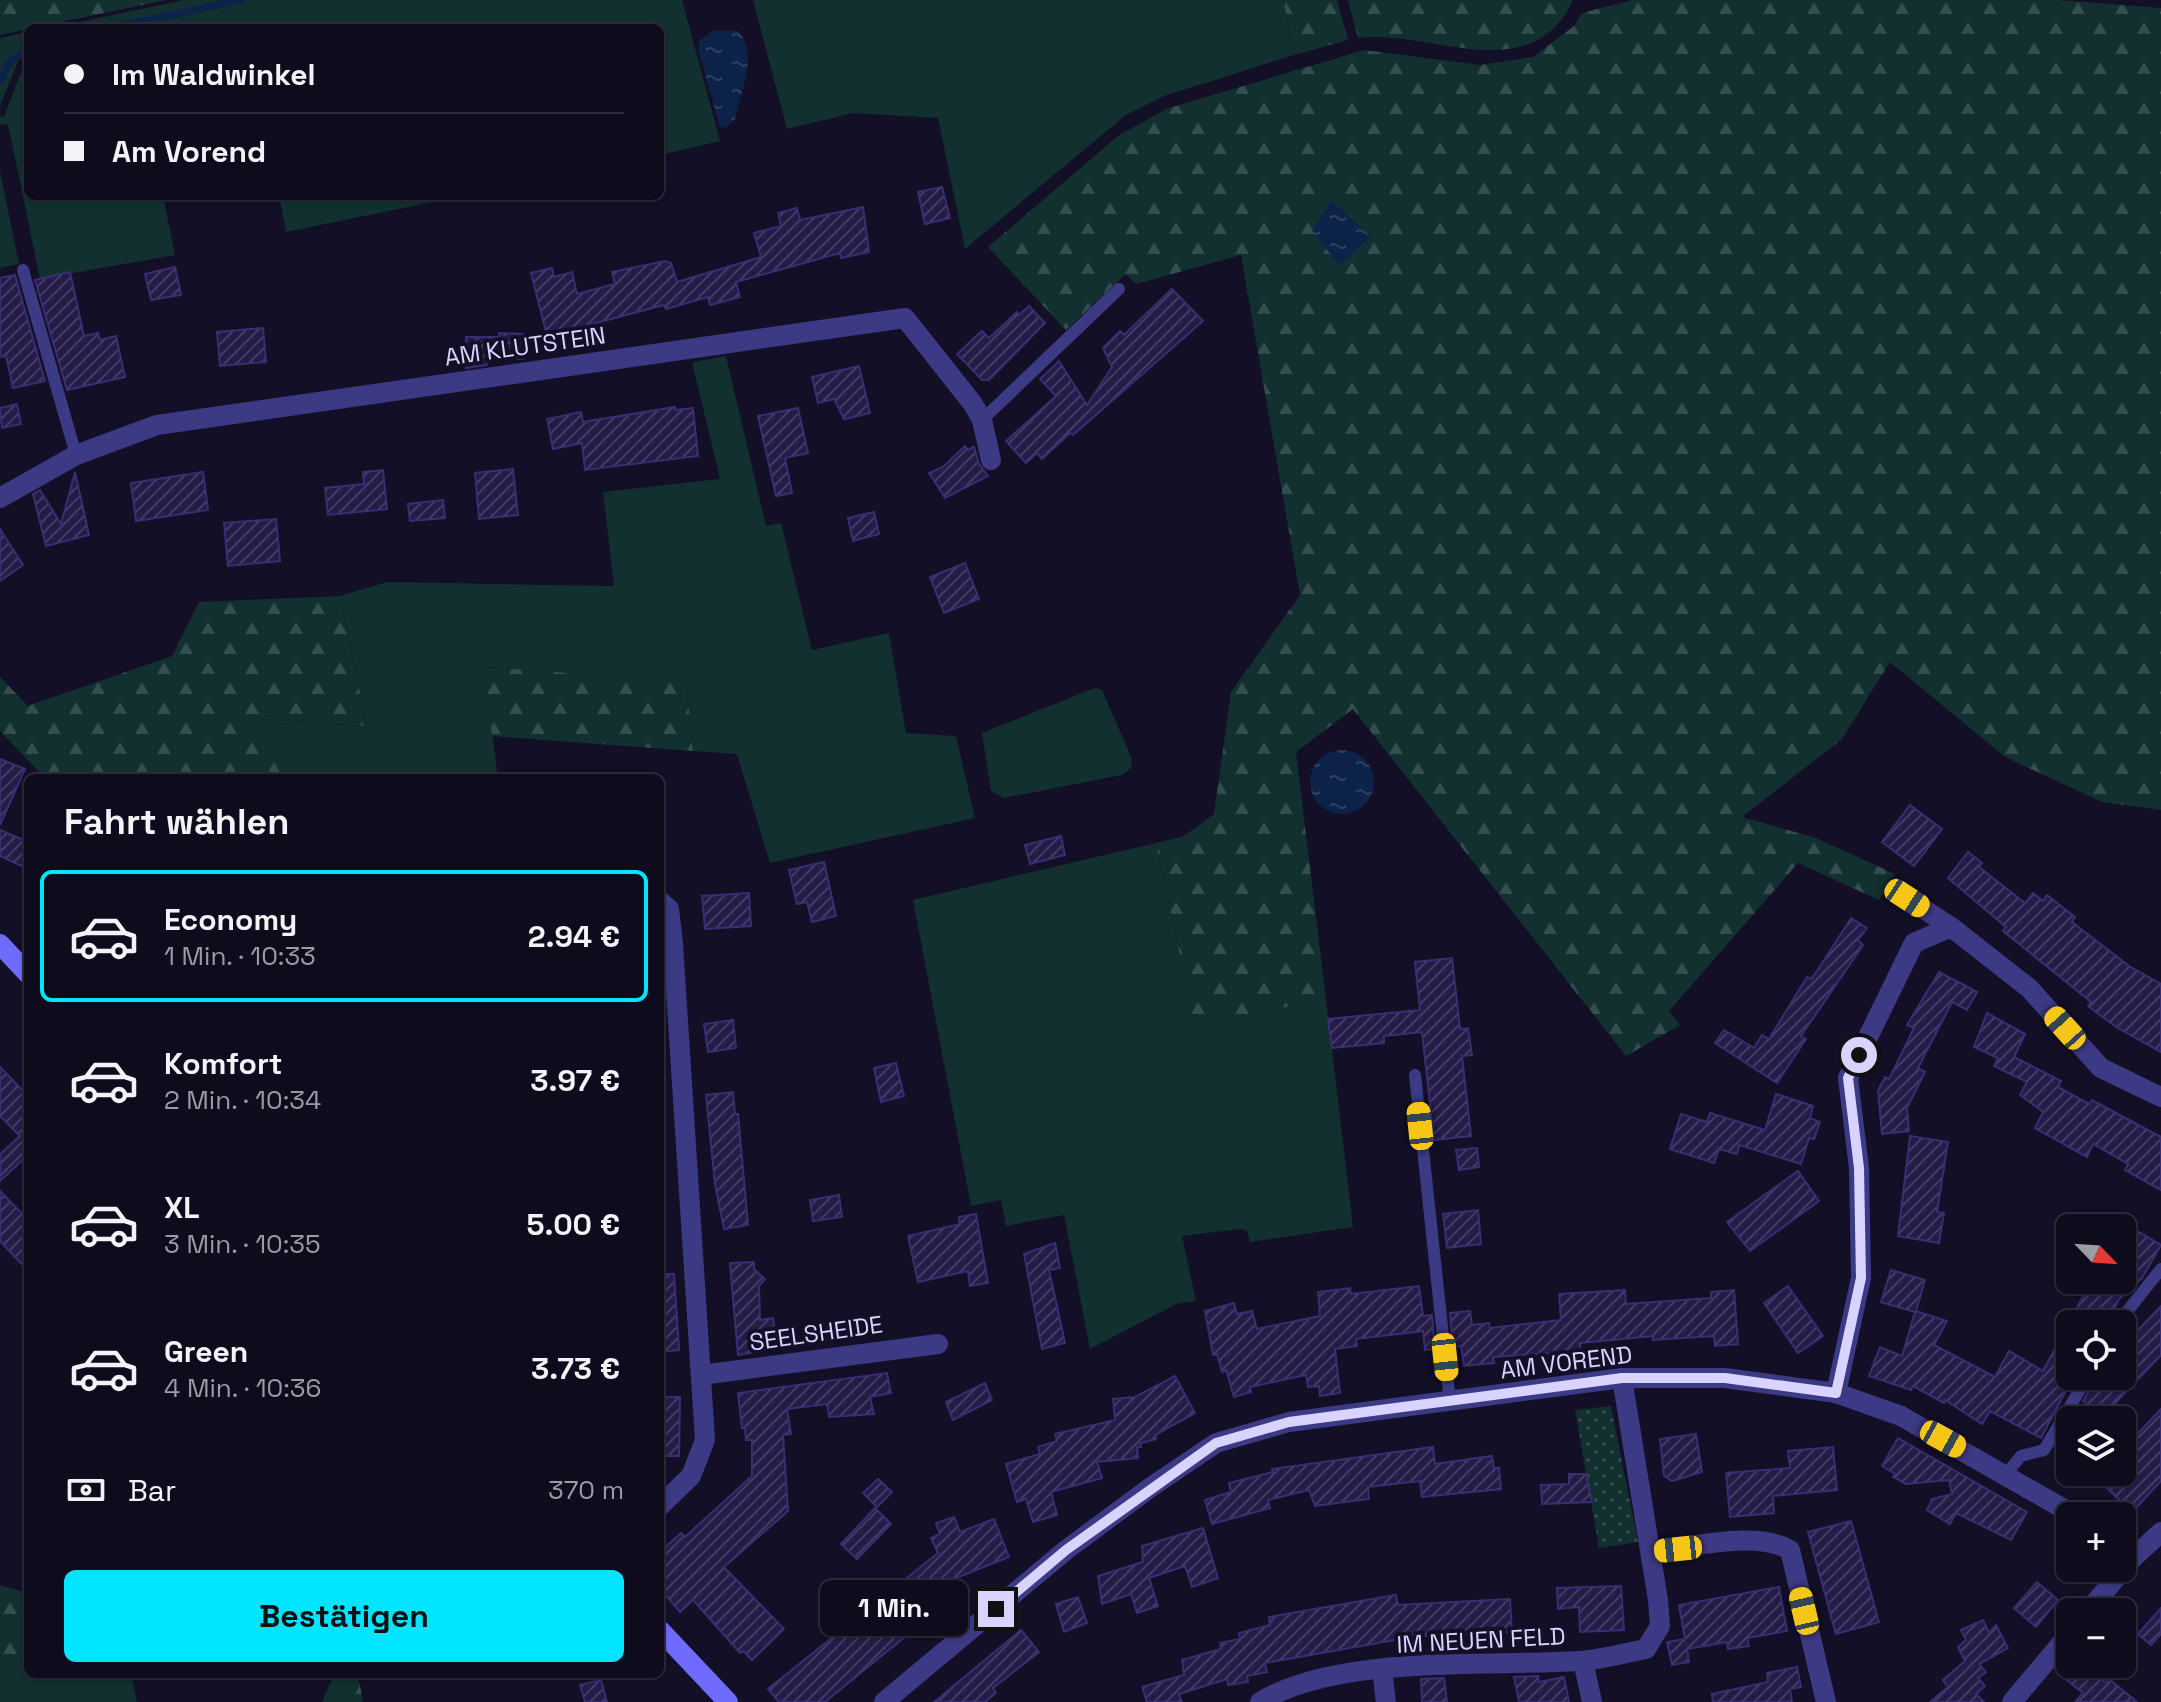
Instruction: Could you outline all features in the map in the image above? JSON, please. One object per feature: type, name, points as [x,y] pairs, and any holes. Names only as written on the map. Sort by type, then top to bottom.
[{"type":"main road","points":[[0,944],[24,970]]},
{"type":"main road","points":[[664,1634],[728,1702]]},
{"type":"street","name":"AM KLUTSTEIN","points":[[0,498],[76,455],[157,425],[905,318],[982,420],[991,460]]},
{"type":"street","points":[[1907,898],[1951,927],[2029,988],[2101,1068],[2161,1097]]},
{"type":"street","points":[[664,905],[669,909],[667,944],[705,1440],[691,1476],[664,1502]]},
{"type":"street","points":[[1836,1393],[1861,1278],[1859,1168],[1848,1078],[1914,943],[1951,927]]},
{"type":"street","name":"SEELSHEIDE","points":[[701,1375],[938,1344]]},
{"type":"street","name":"AM VOREND","points":[[884,1702],[1066,1550],[1216,1443],[1289,1422],[1622,1378],[1725,1378],[1836,1393],[1901,1416],[2056,1504]]},
{"type":"street","name":"IM NEUEN FELD","points":[[1260,1702],[1300,1683],[1352,1672],[1583,1661],[1646,1649],[1660,1626],[1622,1378]]},
{"type":"street","points":[[2136,1548],[2161,1532]]},
{"type":"street","points":[[1651,1552],[1758,1540],[1776,1542],[1790,1550],[1826,1702]]},
{"type":"street","points":[[2012,1702],[2056,1650]]},
{"type":"street","name":"IM NEUEN FELD","points":[[1583,1661],[1592,1702]]},
{"type":"street","name":"IM NEUEN FELD","points":[[1382,1670],[1386,1702]]},
{"type":"lane","points":[[23,270],[76,455]]},
{"type":"lane","points":[[982,420],[1119,289]]},
{"type":"lane","points":[[1415,1075],[1450,1402]]},
{"type":"lane","points":[[2128,1310],[2161,1269]]},
{"type":"lane","points":[[2006,1474],[2021,1456],[2044,1450],[2080,1390]]},
{"type":"green space","points":[[0,0],[166,0],[52,24],[24,24],[24,30],[0,35]]},
{"type":"green space","points":[[184,0],[682,0],[720,141],[664,154],[664,24],[69,24]]},
{"type":"green space","points":[[753,0],[1283,0],[1294,55],[1164,96],[1126,115],[965,249],[938,118],[853,113],[787,129]]},
{"type":"green space","points":[[1283,0],[1337,0],[1348,40],[1294,55]]},
{"type":"green space","points":[[1348,0],[1573,0],[1555,27],[1532,43],[1505,49],[1476,49],[1386,37],[1358,38]]},
{"type":"green space","points":[[1632,0],[2059,0],[2161,8],[2161,810],[2102,802],[2005,757],[1890,662],[1842,739],[1742,817],[1816,838],[1895,874],[1879,900],[1798,863],[1669,1011],[1680,1025],[1626,1056],[1353,709],[1296,752],[1326,999],[1195,1026],[1156,843],[1184,836],[1214,814],[1231,692],[1300,595],[1241,255],[1136,284],[1126,274],[1066,330],[988,247],[1118,136],[1166,109],[1364,50],[1480,65],[1533,57],[1574,26],[1582,13]]},
{"type":"green space","points":[[24,33],[24,46],[0,106],[0,38]]},
{"type":"green space","points":[[24,64],[24,200],[164,200],[175,255],[40,279],[8,124],[0,125],[0,116],[4,117]]},
{"type":"green space","points":[[0,171],[19,264],[0,268]]},
{"type":"green space","points":[[280,200],[442,200],[286,232]]},
{"type":"green space","points":[[726,356],[766,526],[781,523],[812,650],[889,633],[906,733],[956,736],[975,818],[770,863],[737,754],[693,751],[686,682],[484,667],[497,774],[281,774],[258,719],[367,726],[340,596],[387,582],[614,586],[603,492],[720,479],[692,362]]},
{"type":"green space","points":[[340,596],[367,726],[259,719],[281,774],[41,774],[0,731],[0,677],[28,706],[172,656],[199,602]]},
{"type":"green space","points":[[483,667],[686,681],[693,751],[492,736]]},
{"type":"green space","points":[[1095,688],[1102,690],[1132,759],[1131,768],[1122,775],[1004,798],[991,791],[982,733]]},
{"type":"green space","points":[[1156,843],[1195,1025],[1326,999],[1353,1227],[1250,1242],[1247,1231],[1240,1229],[1182,1236],[1196,1301],[1176,1304],[1090,1349],[1064,1215],[1006,1226],[1001,1200],[971,1206],[913,900]]},
{"type":"green space","points":[[1611,1406],[1638,1542],[1599,1548],[1575,1410]]},
{"type":"green space","points":[[0,1585],[24,1592],[24,1666],[0,1669]]},
{"type":"green space","points":[[24,1666],[24,1678],[132,1678],[137,1702],[0,1702],[0,1669]]},
{"type":"green space","points":[[332,1678],[359,1678],[363,1702],[322,1702]]},
{"type":"water","points":[[712,31],[739,31],[748,53],[735,120],[725,128],[720,127],[699,53],[699,41]]},
{"type":"water","points":[[1331,200],[1371,237],[1339,265],[1312,231]]},
{"type":"water","points":[[1336,750],[1348,750],[1365,759],[1372,770],[1372,794],[1365,805],[1348,814],[1336,814],[1324,809],[1315,800],[1310,788],[1310,776],[1315,764],[1324,755]]},
{"type":"building","points":[[942,187],[950,218],[925,224],[918,192]]},
{"type":"building","points":[[863,207],[869,252],[841,258],[840,253],[736,282],[740,297],[710,305],[708,297],[666,309],[664,305],[547,336],[531,273],[552,268],[554,277],[572,272],[577,294],[615,284],[612,272],[665,261],[671,263],[677,282],[761,257],[754,233],[781,226],[778,213],[797,208],[800,220]]},
{"type":"building","points":[[175,267],[181,295],[151,300],[145,274]]},
{"type":"building","points":[[70,272],[84,336],[98,333],[100,340],[116,336],[125,377],[67,390],[35,280]]},
{"type":"building","points":[[15,275],[45,381],[13,388],[6,356],[0,357],[0,278]]},
{"type":"building","points":[[1172,289],[1203,321],[1073,435],[1070,433],[1042,459],[1037,453],[1026,463],[1006,441],[1056,396],[1040,379],[1059,361],[1087,405],[1112,367],[1103,348],[1120,331],[1124,335]]},
{"type":"building","points":[[1029,306],[1045,323],[989,380],[982,380],[957,354],[982,331],[989,338],[1017,312],[1019,315]]},
{"type":"building","points":[[263,328],[266,362],[220,366],[217,332]]},
{"type":"building","points":[[499,333],[524,334],[523,359],[487,357],[487,365],[466,368],[466,337],[499,337]]},
{"type":"building","points":[[859,366],[870,413],[844,419],[834,399],[818,403],[812,377]]},
{"type":"building","points":[[17,404],[21,424],[2,428],[0,408]]},
{"type":"building","points":[[675,407],[675,410],[693,408],[698,456],[585,470],[582,443],[553,449],[547,419],[581,412],[583,422]]},
{"type":"building","points":[[798,408],[808,453],[785,458],[792,493],[776,496],[758,416]]},
{"type":"building","points":[[965,446],[968,450],[974,447],[979,464],[988,476],[945,498],[929,473],[943,467]]},
{"type":"building","points":[[513,469],[518,515],[479,519],[475,473]]},
{"type":"building","points":[[383,470],[387,509],[328,515],[325,488],[364,484],[363,472]]},
{"type":"building","points":[[75,472],[89,535],[46,546],[33,494],[40,490],[61,524]]},
{"type":"building","points":[[203,472],[208,510],[136,521],[131,483]]},
{"type":"building","points":[[443,500],[445,518],[410,521],[408,504]]},
{"type":"building","points":[[874,512],[879,534],[853,541],[848,518]]},
{"type":"building","points":[[276,519],[280,561],[228,566],[224,523]]},
{"type":"building","points":[[0,529],[23,565],[0,581]]},
{"type":"building","points":[[965,563],[979,599],[944,613],[930,577]]},
{"type":"building","points":[[0,759],[25,769],[0,825]]},
{"type":"building","points":[[1910,805],[1942,829],[1914,866],[1882,842]]},
{"type":"building","points":[[0,830],[24,840],[24,867],[0,856]]},
{"type":"building","points":[[1061,836],[1065,855],[1030,864],[1025,845]]},
{"type":"building","points":[[1968,852],[1982,863],[1979,867],[2025,903],[2033,893],[2043,901],[2047,895],[2075,917],[2072,922],[2129,966],[2161,984],[2161,1052],[2116,1027],[2088,1006],[2091,1002],[2003,931],[2006,927],[1948,878]]},
{"type":"building","points":[[824,862],[836,916],[812,922],[807,902],[797,904],[789,870]]},
{"type":"building","points":[[749,893],[751,926],[705,929],[702,896]]},
{"type":"building","points":[[1851,918],[1867,928],[1858,940],[1863,945],[1801,1036],[1806,1039],[1777,1083],[1715,1043],[1724,1030],[1754,1048],[1762,1035],[1769,1039],[1807,977],[1811,979],[1817,971]]},
{"type":"building","points":[[1452,958],[1460,1029],[1468,1028],[1472,1055],[1462,1056],[1471,1136],[1434,1140],[1422,1032],[1384,1036],[1384,1043],[1332,1048],[1328,1019],[1420,1010],[1415,962]]},
{"type":"building","points":[[1939,972],[1977,992],[1967,1010],[1952,1002],[1918,1068],[1925,1072],[1907,1108],[1909,1131],[1882,1134],[1878,1091],[1885,1077],[1889,1079],[1914,1028],[1907,1025]]},
{"type":"building","points":[[1987,1013],[2025,1034],[2014,1057],[2061,1081],[2058,1087],[2089,1104],[2092,1100],[2161,1137],[2161,1190],[2125,1170],[2128,1164],[2093,1144],[2087,1157],[2035,1128],[2043,1112],[2020,1095],[2027,1082],[1994,1066],[1998,1058],[1974,1047]]},
{"type":"building","points":[[733,1020],[736,1048],[708,1052],[704,1024]]},
{"type":"building","points":[[896,1063],[904,1096],[881,1102],[874,1068]]},
{"type":"building","points":[[0,1067],[24,1092],[24,1159],[0,1181],[0,1154],[20,1136],[0,1116]]},
{"type":"building","points":[[733,1092],[735,1114],[738,1114],[748,1225],[724,1229],[715,1184],[706,1095]]},
{"type":"building","points":[[1776,1094],[1813,1106],[1810,1118],[1820,1122],[1814,1139],[1809,1138],[1801,1164],[1739,1145],[1737,1154],[1719,1149],[1714,1163],[1670,1149],[1681,1114],[1707,1122],[1710,1113],[1765,1130]]},
{"type":"building","points":[[1910,1136],[1948,1142],[1937,1212],[1944,1213],[1939,1243],[1898,1236]]},
{"type":"building","points":[[1477,1148],[1479,1167],[1459,1170],[1456,1150]]},
{"type":"building","points":[[1798,1171],[1819,1201],[1750,1251],[1727,1222]]},
{"type":"building","points":[[0,1191],[24,1216],[24,1267],[0,1241]]},
{"type":"building","points":[[839,1195],[842,1217],[813,1221],[810,1200]]},
{"type":"building","points":[[1478,1210],[1481,1244],[1447,1248],[1443,1214]]},
{"type":"building","points":[[976,1214],[988,1283],[970,1286],[968,1271],[918,1282],[908,1236],[960,1224],[959,1217]]},
{"type":"building","points":[[2136,1230],[2161,1245],[2136,1283]]},
{"type":"building","points":[[1055,1243],[1060,1268],[1049,1270],[1065,1343],[1042,1349],[1024,1254]]},
{"type":"building","points":[[754,1262],[754,1269],[765,1279],[759,1286],[760,1320],[773,1318],[777,1348],[738,1355],[730,1263]]},
{"type":"building","points":[[1891,1270],[1925,1280],[1916,1311],[1947,1321],[1934,1345],[1995,1377],[2009,1351],[2043,1371],[2056,1347],[2056,1390],[2066,1390],[2041,1438],[1990,1411],[1982,1424],[1945,1400],[1944,1403],[1913,1386],[1911,1390],[1869,1376],[1880,1347],[1902,1356],[1915,1312],[1881,1302]]},
{"type":"building","points":[[664,1274],[674,1274],[679,1350],[664,1352]]},
{"type":"building","points":[[1419,1286],[1423,1316],[1432,1315],[1435,1349],[1425,1350],[1423,1331],[1356,1339],[1357,1346],[1335,1349],[1340,1393],[1320,1396],[1319,1386],[1308,1387],[1306,1375],[1250,1387],[1251,1392],[1234,1397],[1226,1370],[1222,1372],[1217,1354],[1213,1355],[1205,1311],[1234,1303],[1237,1314],[1252,1311],[1257,1329],[1320,1316],[1318,1292],[1350,1288],[1351,1294]]},
{"type":"building","points":[[1788,1286],[1823,1336],[1798,1353],[1764,1303]]},
{"type":"building","points":[[1625,1290],[1626,1304],[1711,1298],[1711,1292],[1734,1290],[1738,1344],[1715,1346],[1714,1336],[1653,1340],[1653,1336],[1580,1343],[1581,1351],[1493,1357],[1494,1363],[1464,1366],[1461,1346],[1453,1347],[1450,1313],[1470,1311],[1472,1325],[1489,1323],[1490,1328],[1561,1320],[1559,1294]]},
{"type":"building","points":[[2084,1294],[2124,1294],[2113,1310],[2076,1310]]},
{"type":"building","points":[[2161,1306],[2161,1355],[2136,1381],[2136,1332]]},
{"type":"building","points":[[887,1373],[891,1393],[870,1397],[874,1414],[829,1417],[827,1404],[787,1409],[791,1434],[783,1435],[788,1511],[724,1567],[784,1629],[752,1660],[743,1651],[740,1653],[693,1600],[680,1612],[664,1594],[664,1548],[681,1533],[685,1537],[752,1476],[752,1440],[746,1440],[745,1428],[742,1428],[738,1393]]},
{"type":"building","points":[[1175,1376],[1195,1413],[1155,1435],[1156,1439],[1141,1443],[1141,1447],[1137,1447],[1138,1458],[1097,1462],[1102,1478],[1051,1492],[1057,1515],[1033,1522],[1026,1499],[1017,1502],[1006,1464],[1040,1454],[1038,1447],[1057,1441],[1055,1434],[1115,1420],[1113,1399],[1135,1397]]},
{"type":"building","points":[[985,1383],[992,1400],[953,1420],[946,1402]]},
{"type":"building","points":[[2089,1390],[2128,1390],[2112,1406],[2088,1406],[2083,1401]]},
{"type":"building","points":[[664,1397],[680,1397],[679,1456],[664,1456]]},
{"type":"building","points":[[2161,1409],[2161,1481],[2136,1508],[2136,1502],[2122,1502],[2105,1486],[2136,1486],[2136,1435]]},
{"type":"building","points":[[1696,1434],[1702,1472],[1672,1481],[1664,1476],[1660,1439]]},
{"type":"building","points":[[1898,1438],[2027,1512],[2011,1540],[1956,1513],[1950,1524],[1927,1510],[1932,1499],[1952,1494],[1949,1480],[1906,1484],[1893,1477],[1895,1474],[1882,1466]]},
{"type":"building","points":[[1433,1447],[1435,1464],[1492,1456],[1494,1468],[1499,1468],[1501,1489],[1422,1497],[1420,1481],[1368,1487],[1369,1499],[1315,1506],[1309,1490],[1268,1500],[1270,1508],[1212,1524],[1205,1500],[1231,1492],[1229,1483],[1273,1472],[1272,1469]]},
{"type":"building","points":[[1833,1447],[1837,1490],[1773,1496],[1774,1513],[1730,1517],[1726,1473],[1790,1468],[1788,1451]]},
{"type":"building","points":[[1569,1474],[1586,1474],[1592,1502],[1542,1504],[1541,1485],[1569,1484]]},
{"type":"building","points":[[878,1479],[892,1492],[877,1507],[863,1493]]},
{"type":"building","points":[[875,1508],[891,1524],[857,1559],[841,1544]]},
{"type":"building","points":[[954,1517],[960,1532],[994,1519],[1009,1557],[951,1580],[957,1592],[950,1600],[825,1702],[779,1702],[768,1689],[938,1553],[931,1538],[940,1534],[936,1523]]},
{"type":"building","points":[[1851,1521],[1879,1622],[1836,1634],[1808,1532]]},
{"type":"building","points":[[1203,1528],[1218,1578],[1192,1587],[1185,1566],[1149,1578],[1158,1606],[1137,1613],[1131,1594],[1102,1604],[1098,1576],[1143,1562],[1142,1546]]},
{"type":"building","points":[[2037,1582],[2056,1598],[2036,1627],[2014,1608]]},
{"type":"building","points":[[1621,1586],[1624,1630],[1580,1632],[1579,1607],[1558,1609],[1557,1588]]},
{"type":"building","points":[[1779,1587],[1787,1631],[1747,1638],[1749,1646],[1728,1649],[1727,1642],[1687,1649],[1689,1662],[1672,1665],[1667,1642],[1685,1639],[1679,1605]]},
{"type":"building","points":[[1396,1595],[1398,1605],[1510,1599],[1512,1632],[1412,1637],[1265,1663],[1267,1672],[1247,1676],[1248,1682],[1228,1685],[1227,1679],[1179,1694],[1182,1702],[1147,1702],[1142,1687],[1184,1675],[1182,1660],[1221,1649],[1220,1643],[1240,1639],[1239,1633],[1270,1625],[1269,1617]]},
{"type":"building","points":[[1078,1597],[1087,1623],[1064,1632],[1056,1604]]},
{"type":"building","points":[[2161,1608],[2161,1634],[2151,1645],[2138,1634]]},
{"type":"building","points":[[1983,1620],[1989,1633],[1996,1625],[2008,1648],[1979,1664],[1986,1672],[1978,1678],[1985,1686],[1976,1694],[1984,1702],[1930,1702],[1948,1687],[1943,1680],[1965,1661],[1958,1647],[1966,1640],[1961,1630]]},
{"type":"building","points":[[1021,1630],[1039,1652],[993,1688],[996,1693],[985,1702],[934,1702]]},
{"type":"building","points":[[1797,1667],[1801,1687],[1790,1689],[1792,1702],[1713,1702],[1712,1694],[1768,1682],[1767,1673]]},
{"type":"building","points":[[1538,1676],[1539,1682],[1564,1677],[1569,1702],[1519,1702],[1514,1677]]},
{"type":"building","points":[[1444,1678],[1447,1702],[1422,1702],[1421,1679]]},
{"type":"building","points":[[2064,1678],[2100,1678],[2106,1683],[2109,1679],[2137,1702],[2075,1702],[2083,1693]]},
{"type":"building","points":[[601,1680],[607,1702],[585,1702],[580,1685]]},
{"type":"waterway","points":[[129,24],[241,0]]},
{"type":"waterway","points":[[0,82],[9,63],[24,51]]},
{"type":"route","points":[[996,1609],[1066,1550],[1216,1443],[1289,1422],[1622,1378],[1725,1378],[1836,1393],[1861,1278],[1859,1168],[1848,1078],[1859,1055]]}]
